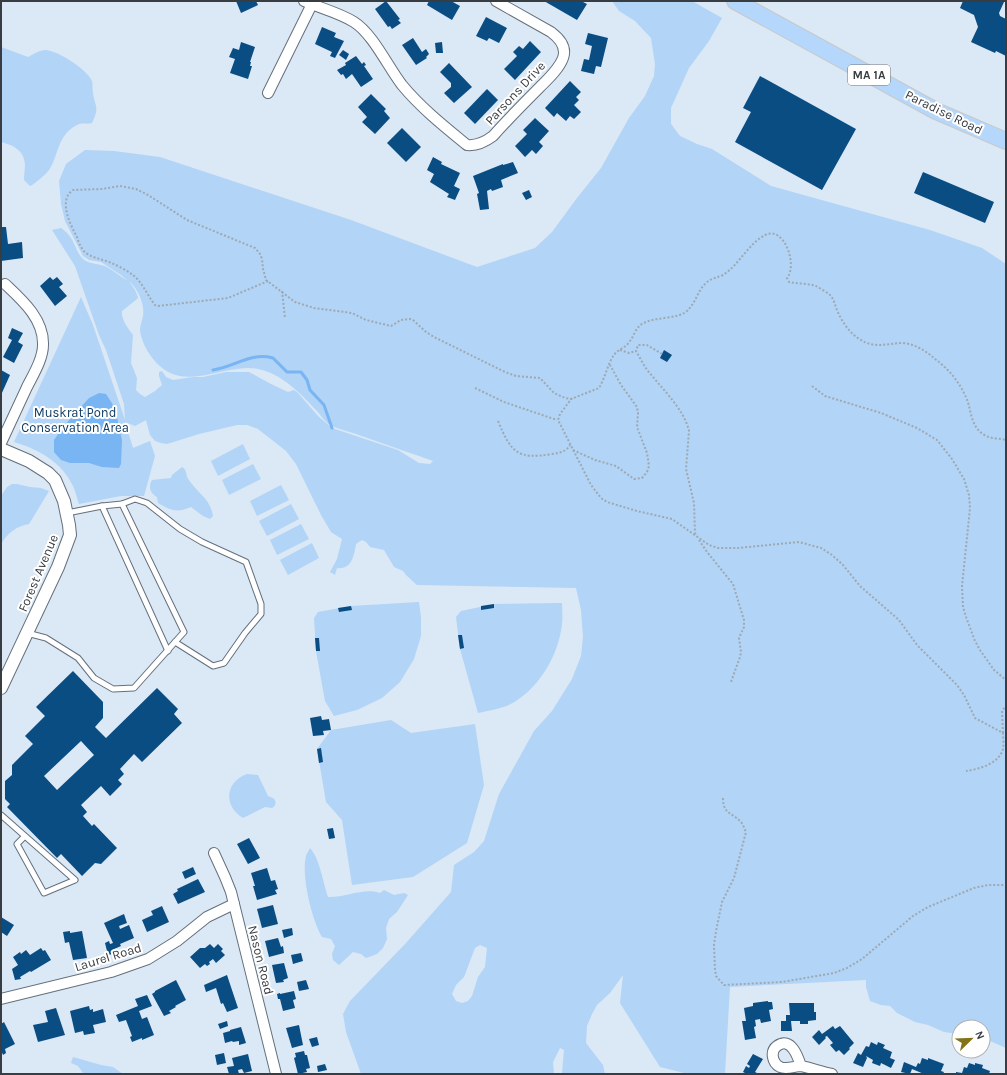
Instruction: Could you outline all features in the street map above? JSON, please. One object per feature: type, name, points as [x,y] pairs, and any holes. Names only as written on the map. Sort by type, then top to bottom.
[{"type":"highway","name":"Paradise Road","points":[[735,1],[936,111],[1006,141]]},
{"type":"street","name":"Parsons Drive","points":[[308,2],[355,23],[372,41],[391,70],[412,96],[432,116],[467,145],[474,145],[486,141],[493,136],[551,75],[563,58],[564,50],[559,38],[496,1]]},
{"type":"street","points":[[268,93],[308,2]]},
{"type":"street","points":[[1,443],[34,373],[43,345],[40,328],[36,318],[24,302],[5,284]]},
{"type":"street","name":"Forest Avenue","points":[[1,448],[29,461],[48,473],[55,480],[64,501],[70,535],[65,550],[1,688]]},
{"type":"street","name":"Nason Road","points":[[214,854],[225,877],[234,904],[276,1074]]},
{"type":"street","name":"Laurel Road","points":[[1,999],[111,972],[148,959],[177,941],[207,917],[234,904]]},
{"type":"street","points":[[801,1066],[832,1074]]},
{"type":"lane","points":[[67,513],[102,506],[122,504],[135,499],[147,503],[180,529],[202,542],[246,562],[261,604],[261,614],[245,633],[224,663],[213,666],[175,642]]},
{"type":"lane","points":[[27,633],[46,638],[78,658],[94,678],[113,689],[134,688],[184,632],[122,504]]},
{"type":"lane","points":[[102,506],[168,651]]},
{"type":"lane","points":[[1,816],[25,836],[75,880],[44,893],[17,844],[25,836]]},
{"type":"path","points":[[268,281],[228,298],[158,306],[155,305],[140,282],[131,274],[111,262],[92,256],[83,250],[68,217],[66,200],[70,192],[74,190],[102,189],[120,186],[136,189],[187,220],[255,248],[260,254],[264,276],[268,281],[295,302],[303,306],[352,313],[366,320],[390,326],[401,320],[413,320],[434,337],[492,366],[516,376],[540,378],[554,393],[571,399],[599,388],[613,356],[624,348],[631,340],[640,325],[679,315],[688,311],[706,283],[723,274],[759,240],[771,233],[775,234],[781,238],[789,252],[791,262],[789,275],[787,278],[789,282],[816,286],[830,295],[844,323],[852,334],[862,341],[878,346],[898,343],[910,344],[926,352],[945,368],[957,381],[968,402],[974,422],[980,432],[984,435],[1006,440]]},
{"type":"path","points":[[282,291],[285,318]]},
{"type":"path","points":[[631,340],[638,345],[652,347],[662,354]]},
{"type":"path","points":[[638,345],[636,351],[644,366],[688,425],[689,431],[686,469],[694,503],[695,533],[707,552],[733,584],[744,620],[744,628],[739,638],[741,652],[740,657],[731,682]]},
{"type":"path","points":[[620,350],[629,353],[636,351]]},
{"type":"path","points":[[572,449],[596,460],[616,466],[634,479],[642,478],[647,472],[649,466],[648,453],[637,427],[638,410],[610,364]]},
{"type":"path","points":[[812,386],[825,396],[881,413],[917,428],[937,440],[952,459],[964,479],[969,495],[970,508],[962,586],[962,602],[975,641],[980,650],[994,670],[1006,680]]},
{"type":"path","points":[[475,388],[504,402],[558,420],[591,485],[601,498],[619,506],[672,519],[709,545],[727,549],[799,542],[821,548],[832,555],[843,565],[860,586],[899,620],[917,645],[938,665],[964,695],[975,718],[1003,733]]},
{"type":"path","points":[[558,420],[564,408],[573,397]]},
{"type":"path","points":[[498,421],[511,447],[522,455],[530,457],[563,452],[568,449],[570,445]]},
{"type":"path","points":[[966,771],[979,769],[996,760],[1001,755],[1004,748],[1002,711],[1006,706]]},
{"type":"path","points":[[723,798],[724,807],[726,810],[740,820],[746,832],[734,878],[722,902],[715,938],[714,970],[716,976],[724,985],[782,982],[834,974],[862,959],[913,916],[928,907],[974,888],[988,885],[1006,885]]},
{"type":"green space","name":"Muskrat Pond Conservation Area","points":[[612,1],[692,1],[722,18],[709,41],[689,68],[671,108],[671,124],[680,136],[712,149],[771,186],[930,230],[982,248],[1006,264],[1006,1048],[991,1041],[991,1019],[951,1019],[951,1033],[944,1032],[928,1025],[915,1022],[897,1013],[890,1006],[881,1005],[870,1001],[866,987],[866,980],[730,987],[725,1074],[688,1074],[660,1067],[620,1003],[623,975],[610,993],[597,1005],[587,1026],[586,1043],[603,1065],[605,1074],[562,1074],[564,1050],[560,1048],[553,1062],[554,1074],[361,1074],[346,1032],[343,1014],[350,1001],[406,943],[451,892],[454,865],[474,852],[484,841],[499,794],[534,731],[552,711],[572,679],[581,656],[583,637],[581,610],[576,588],[417,585],[403,571],[394,567],[384,550],[370,547],[362,540],[356,544],[353,557],[349,564],[346,567],[337,568],[335,575],[330,572],[337,559],[342,539],[331,532],[296,464],[286,451],[258,429],[247,425],[237,425],[199,434],[167,444],[155,441],[150,435],[146,420],[135,426],[125,422],[133,448],[150,441],[155,456],[144,496],[121,496],[79,504],[74,488],[63,470],[56,463],[32,448],[14,442],[81,297],[93,325],[125,420],[124,404],[75,266],[52,230],[61,228],[66,232],[70,236],[83,259],[107,267],[128,281],[101,262],[89,260],[83,256],[65,221],[61,204],[59,181],[66,164],[85,150],[114,151],[160,157],[351,220],[477,267],[535,248],[552,232],[601,168],[629,118],[645,96],[654,76],[655,64],[651,38],[635,21],[619,11]],"holes":[[[129,281],[138,292],[142,302],[143,316],[140,331],[145,346],[150,356],[157,364],[172,374],[196,376],[246,368],[267,371],[282,379],[297,390],[330,425],[433,461],[430,464],[419,463],[398,450],[332,428],[318,416],[294,390],[288,392],[249,372],[226,372],[203,377],[173,380],[166,377],[162,371],[159,372],[162,385],[145,397],[136,390],[137,378],[131,363],[133,335],[125,324],[122,314],[122,311],[138,297]],[[480,945],[487,948],[485,967],[478,977],[472,996],[468,1001],[462,1003],[456,1001],[452,994],[456,985],[464,977],[475,948]]]},
{"type":"green space","points":[[1,47],[28,57],[37,52],[46,50],[51,51],[72,61],[89,76],[92,81],[96,110],[92,123],[79,124],[70,129],[62,140],[49,170],[30,186],[24,180],[25,164],[23,155],[14,147],[1,142]]},
{"type":"green space","points":[[243,444],[250,459],[218,476],[211,461]]},
{"type":"green space","points":[[253,464],[261,479],[229,495],[222,480]]},
{"type":"green space","points":[[182,467],[184,468],[192,485],[209,505],[213,516],[210,519],[203,516],[191,507],[181,510],[167,508],[158,503],[157,497],[151,492],[150,485],[152,480],[171,478],[172,475]]},
{"type":"green space","points":[[12,484],[41,488],[49,491],[29,524],[20,526],[13,531],[1,544],[1,496],[7,487]]},
{"type":"green space","points":[[281,485],[289,500],[257,516],[250,501]]},
{"type":"green space","points":[[291,504],[299,519],[267,536],[259,521]]},
{"type":"green space","points":[[301,524],[309,539],[277,555],[270,540]]},
{"type":"green space","points":[[312,543],[319,558],[288,575],[280,560]]},
{"type":"green space","points":[[419,602],[421,636],[414,659],[400,682],[382,698],[357,710],[334,716],[325,701],[316,651],[314,618],[318,612],[351,606]]},
{"type":"green space","points":[[562,603],[562,624],[557,646],[553,657],[541,677],[516,701],[508,705],[478,713],[460,649],[456,617],[461,611],[494,604]]},
{"type":"green space","points":[[391,720],[411,733],[475,724],[484,785],[467,843],[413,877],[352,885],[342,820],[326,802],[317,749],[331,730]]},
{"type":"green space","points":[[247,774],[258,775],[268,796],[273,798],[276,803],[272,808],[265,807],[243,818],[232,807],[229,794],[234,783]]},
{"type":"green space","points":[[310,848],[319,865],[328,897],[368,891],[380,893],[384,890],[394,895],[404,893],[408,895],[397,912],[389,919],[386,928],[387,939],[383,948],[377,954],[366,958],[361,954],[353,952],[339,965],[333,960],[332,954],[335,946],[331,939],[322,937],[308,898],[305,865],[306,856]]},
{"type":"green space","points":[[73,1057],[113,1067],[123,1074],[83,1073],[78,1066],[71,1063]]},
{"type":"water","points":[[99,393],[106,394],[115,408],[122,440],[121,464],[119,468],[102,467],[89,463],[70,463],[61,460],[54,452],[54,440],[63,427],[89,398]]},
{"type":"building","points":[[236,1],[256,1],[258,5],[241,13]]},
{"type":"building","points":[[386,1],[400,19],[398,20],[401,23],[392,29],[390,26],[388,27],[375,9]]},
{"type":"building","points":[[429,1],[451,1],[460,6],[452,20],[427,5]]},
{"type":"building","points":[[544,1],[581,1],[587,4],[577,20]]},
{"type":"building","points":[[963,1],[1004,2],[999,13],[1000,16],[1006,19],[1006,56],[996,51],[995,53],[971,42],[978,27],[974,15],[960,8]]},
{"type":"building","points":[[486,17],[507,28],[499,43],[489,38],[487,41],[476,36]]},
{"type":"building","points":[[322,27],[336,33],[334,37],[344,41],[335,58],[330,56],[332,52],[315,44]]},
{"type":"building","points":[[588,33],[608,38],[601,67],[596,66],[594,74],[581,71],[584,59],[589,60],[592,46],[585,44]]},
{"type":"building","points":[[413,38],[422,52],[426,49],[429,54],[426,57],[427,58],[416,65],[402,45]]},
{"type":"building","points":[[530,41],[541,52],[515,80],[504,69],[517,56],[513,52],[519,46],[523,49]]},
{"type":"building","points":[[241,42],[255,47],[250,62],[250,66],[252,66],[248,79],[230,73],[235,59],[229,57],[233,48],[239,50]]},
{"type":"building","points":[[442,42],[443,53],[436,53],[435,43]]},
{"type":"building","points":[[343,50],[349,54],[346,60],[339,55]]},
{"type":"building","points":[[356,56],[362,64],[364,62],[366,65],[364,66],[373,79],[361,87],[352,74],[346,79],[343,74],[341,75],[337,70],[346,65],[345,63]]},
{"type":"building","points":[[449,63],[472,87],[454,103],[444,93],[451,87],[451,83],[440,72]]},
{"type":"building","points":[[760,76],[856,129],[822,190],[735,142],[751,112],[743,108]]},
{"type":"building","points":[[570,81],[581,92],[576,97],[579,100],[574,105],[581,112],[574,119],[570,116],[566,121],[557,113],[554,117],[545,108]]},
{"type":"building","points":[[487,89],[498,100],[475,124],[464,113]]},
{"type":"building","points":[[371,94],[386,109],[384,111],[390,118],[375,134],[362,122],[367,117],[358,107]]},
{"type":"building","points":[[535,118],[549,131],[539,142],[543,146],[536,154],[532,150],[525,157],[515,146],[527,134],[523,130]]},
{"type":"building","points":[[402,128],[421,147],[406,162],[387,143]]},
{"type":"building","points":[[433,157],[442,162],[441,164],[460,173],[454,186],[460,189],[455,200],[447,197],[449,194],[430,182],[434,174],[427,170]]},
{"type":"building","points":[[513,162],[518,173],[501,180],[503,187],[492,191],[491,189],[487,191],[489,209],[480,210],[477,194],[479,193],[473,176],[503,164]]},
{"type":"building","points":[[923,172],[994,202],[985,223],[914,193]]},
{"type":"building","points":[[529,190],[532,197],[526,200],[522,193]]},
{"type":"building","points":[[1,227],[6,227],[8,244],[22,242],[23,258],[1,261]]},
{"type":"building","points":[[50,277],[53,280],[57,277],[63,284],[59,287],[67,296],[55,306],[40,286]]},
{"type":"building","points":[[12,328],[23,333],[18,342],[23,345],[14,363],[3,357],[12,340],[8,338]]},
{"type":"building","points":[[664,350],[672,355],[667,362],[660,358]]},
{"type":"building","points":[[1,370],[10,375],[1,395]]},
{"type":"building","points":[[494,604],[494,608],[481,610],[481,606]]},
{"type":"building","points":[[351,606],[352,610],[339,612],[338,608]]},
{"type":"building","points":[[458,635],[462,635],[464,648],[460,649]]},
{"type":"building","points":[[315,638],[319,638],[320,651],[316,651]]},
{"type":"building","points":[[73,671],[103,702],[103,718],[95,727],[106,738],[157,688],[178,709],[174,714],[182,723],[142,762],[134,754],[120,769],[124,774],[118,780],[122,784],[110,796],[101,786],[81,805],[87,812],[83,816],[92,826],[94,824],[117,848],[101,864],[95,863],[82,876],[61,854],[57,858],[7,807],[10,804],[5,799],[5,781],[12,775],[12,765],[33,744],[25,736],[45,716],[36,707]],"holes":[[[81,741],[94,755],[57,790],[44,776]]]},
{"type":"building","points":[[321,716],[322,720],[329,719],[331,730],[323,731],[324,735],[313,736],[310,718]]},
{"type":"building","points":[[321,748],[323,762],[319,763],[317,749]]},
{"type":"building","points":[[333,828],[335,838],[329,839],[327,829]]},
{"type":"building","points":[[249,838],[260,858],[248,864],[237,844]]},
{"type":"building","points":[[193,867],[196,874],[185,879],[182,872]]},
{"type":"building","points":[[267,868],[271,881],[275,880],[278,889],[275,890],[277,894],[257,900],[251,873]]},
{"type":"building","points":[[198,879],[205,892],[178,904],[173,894],[178,891],[177,889]]},
{"type":"building","points":[[273,905],[278,924],[262,928],[257,909]]},
{"type":"building","points":[[162,906],[169,922],[147,932],[142,920],[153,915],[151,911]]},
{"type":"building","points":[[124,914],[127,923],[119,926],[120,929],[129,925],[134,938],[120,944],[121,946],[112,950],[113,954],[108,955],[105,943],[109,941],[110,944],[113,943],[104,923]]},
{"type":"building","points":[[1,917],[14,925],[7,936],[1,932]]},
{"type":"building","points":[[292,928],[293,935],[284,938],[282,930]]},
{"type":"building","points":[[70,931],[70,933],[82,931],[87,958],[73,960],[69,942],[65,943],[63,932]]},
{"type":"building","points":[[278,938],[281,947],[283,946],[284,953],[269,957],[265,941]]},
{"type":"building","points":[[210,944],[214,948],[218,944],[223,949],[221,951],[225,955],[216,963],[213,959],[209,962],[210,964],[207,966],[205,964],[200,968],[190,957],[200,948],[205,948]]},
{"type":"building","points":[[41,948],[43,951],[45,950],[51,960],[20,977],[21,979],[15,980],[12,969],[18,965],[13,957],[26,950],[30,955]]},
{"type":"building","points":[[301,953],[303,961],[293,964],[291,955]]},
{"type":"building","points":[[284,963],[288,978],[283,980],[284,982],[276,983],[272,965]]},
{"type":"building","points":[[227,975],[238,1008],[227,1012],[223,1003],[221,1004],[216,988],[206,992],[204,985]]},
{"type":"building","points":[[176,980],[186,1000],[169,1011],[171,1013],[164,1016],[152,994]]},
{"type":"building","points":[[306,980],[309,989],[299,991],[297,982]]},
{"type":"building","points":[[294,991],[296,999],[293,1000],[295,1008],[283,1011],[277,994]]},
{"type":"building","points":[[147,995],[152,1006],[139,1011],[142,1019],[147,1017],[154,1035],[132,1042],[130,1037],[132,1036],[126,1020],[119,1022],[116,1015],[138,1006],[135,999]]},
{"type":"building","points":[[768,1001],[772,1002],[773,1009],[769,1010],[771,1021],[761,1023],[760,1019],[755,1020],[756,1026],[754,1027],[756,1038],[745,1040],[742,1021],[746,1021],[744,1008],[753,1006],[753,1003]]},
{"type":"building","points":[[789,1003],[814,1003],[816,1020],[808,1021],[808,1024],[800,1024],[800,1021],[791,1021],[792,1031],[781,1031],[781,1021],[786,1021],[786,1015],[790,1015]]},
{"type":"building","points":[[89,1006],[90,1010],[93,1009],[93,1012],[103,1009],[106,1022],[93,1025],[95,1033],[84,1035],[83,1031],[75,1033],[70,1011]]},
{"type":"building","points":[[56,1008],[65,1035],[38,1042],[33,1025],[48,1022],[45,1011]]},
{"type":"building","points":[[227,1021],[228,1026],[220,1029],[218,1024]]},
{"type":"building","points":[[4,1022],[15,1044],[5,1049],[6,1053],[3,1055],[1,1050],[1,1024]]},
{"type":"building","points":[[299,1025],[303,1045],[292,1048],[286,1028]]},
{"type":"building","points":[[833,1026],[835,1029],[840,1026],[854,1043],[844,1055],[839,1050],[836,1052],[830,1045],[833,1043],[827,1036],[819,1045],[812,1037],[819,1030],[822,1034]]},
{"type":"building","points":[[241,1027],[246,1043],[239,1045],[239,1041],[232,1041],[225,1043],[223,1033]]},
{"type":"building","points":[[317,1037],[319,1045],[312,1047],[309,1039]]},
{"type":"building","points":[[871,1042],[877,1045],[878,1042],[885,1045],[883,1048],[892,1052],[890,1058],[895,1060],[891,1068],[881,1063],[880,1066],[872,1063],[873,1060],[866,1056],[867,1058],[863,1067],[853,1063],[858,1053],[861,1055],[866,1046],[869,1047]]},
{"type":"building","points":[[304,1051],[305,1055],[307,1055],[310,1068],[306,1069],[307,1072],[298,1074],[294,1058],[296,1057],[295,1053]]},
{"type":"building","points":[[224,1053],[226,1063],[217,1065],[215,1055]]},
{"type":"building","points":[[248,1054],[252,1071],[244,1073],[242,1069],[238,1070],[239,1074],[229,1074],[227,1067],[234,1066],[232,1058]]},
{"type":"building","points":[[753,1054],[763,1059],[755,1072],[757,1073],[756,1074],[747,1074],[743,1072],[746,1066],[749,1068],[750,1066],[747,1064]]},
{"type":"building","points":[[922,1058],[928,1060],[928,1058],[944,1064],[941,1071],[944,1072],[943,1074],[924,1074],[912,1069],[910,1074],[901,1072],[904,1062],[916,1067],[918,1063],[920,1064]]},
{"type":"building","points":[[969,1063],[983,1065],[982,1068],[990,1071],[989,1074],[956,1074],[956,1072],[962,1073],[964,1067],[967,1068]]},
{"type":"building","points":[[325,1064],[327,1070],[318,1072],[317,1066]]},
{"type":"waterway","points":[[213,370],[250,358],[273,358],[287,372],[301,372],[307,380],[310,390],[324,405],[332,428]]}]
